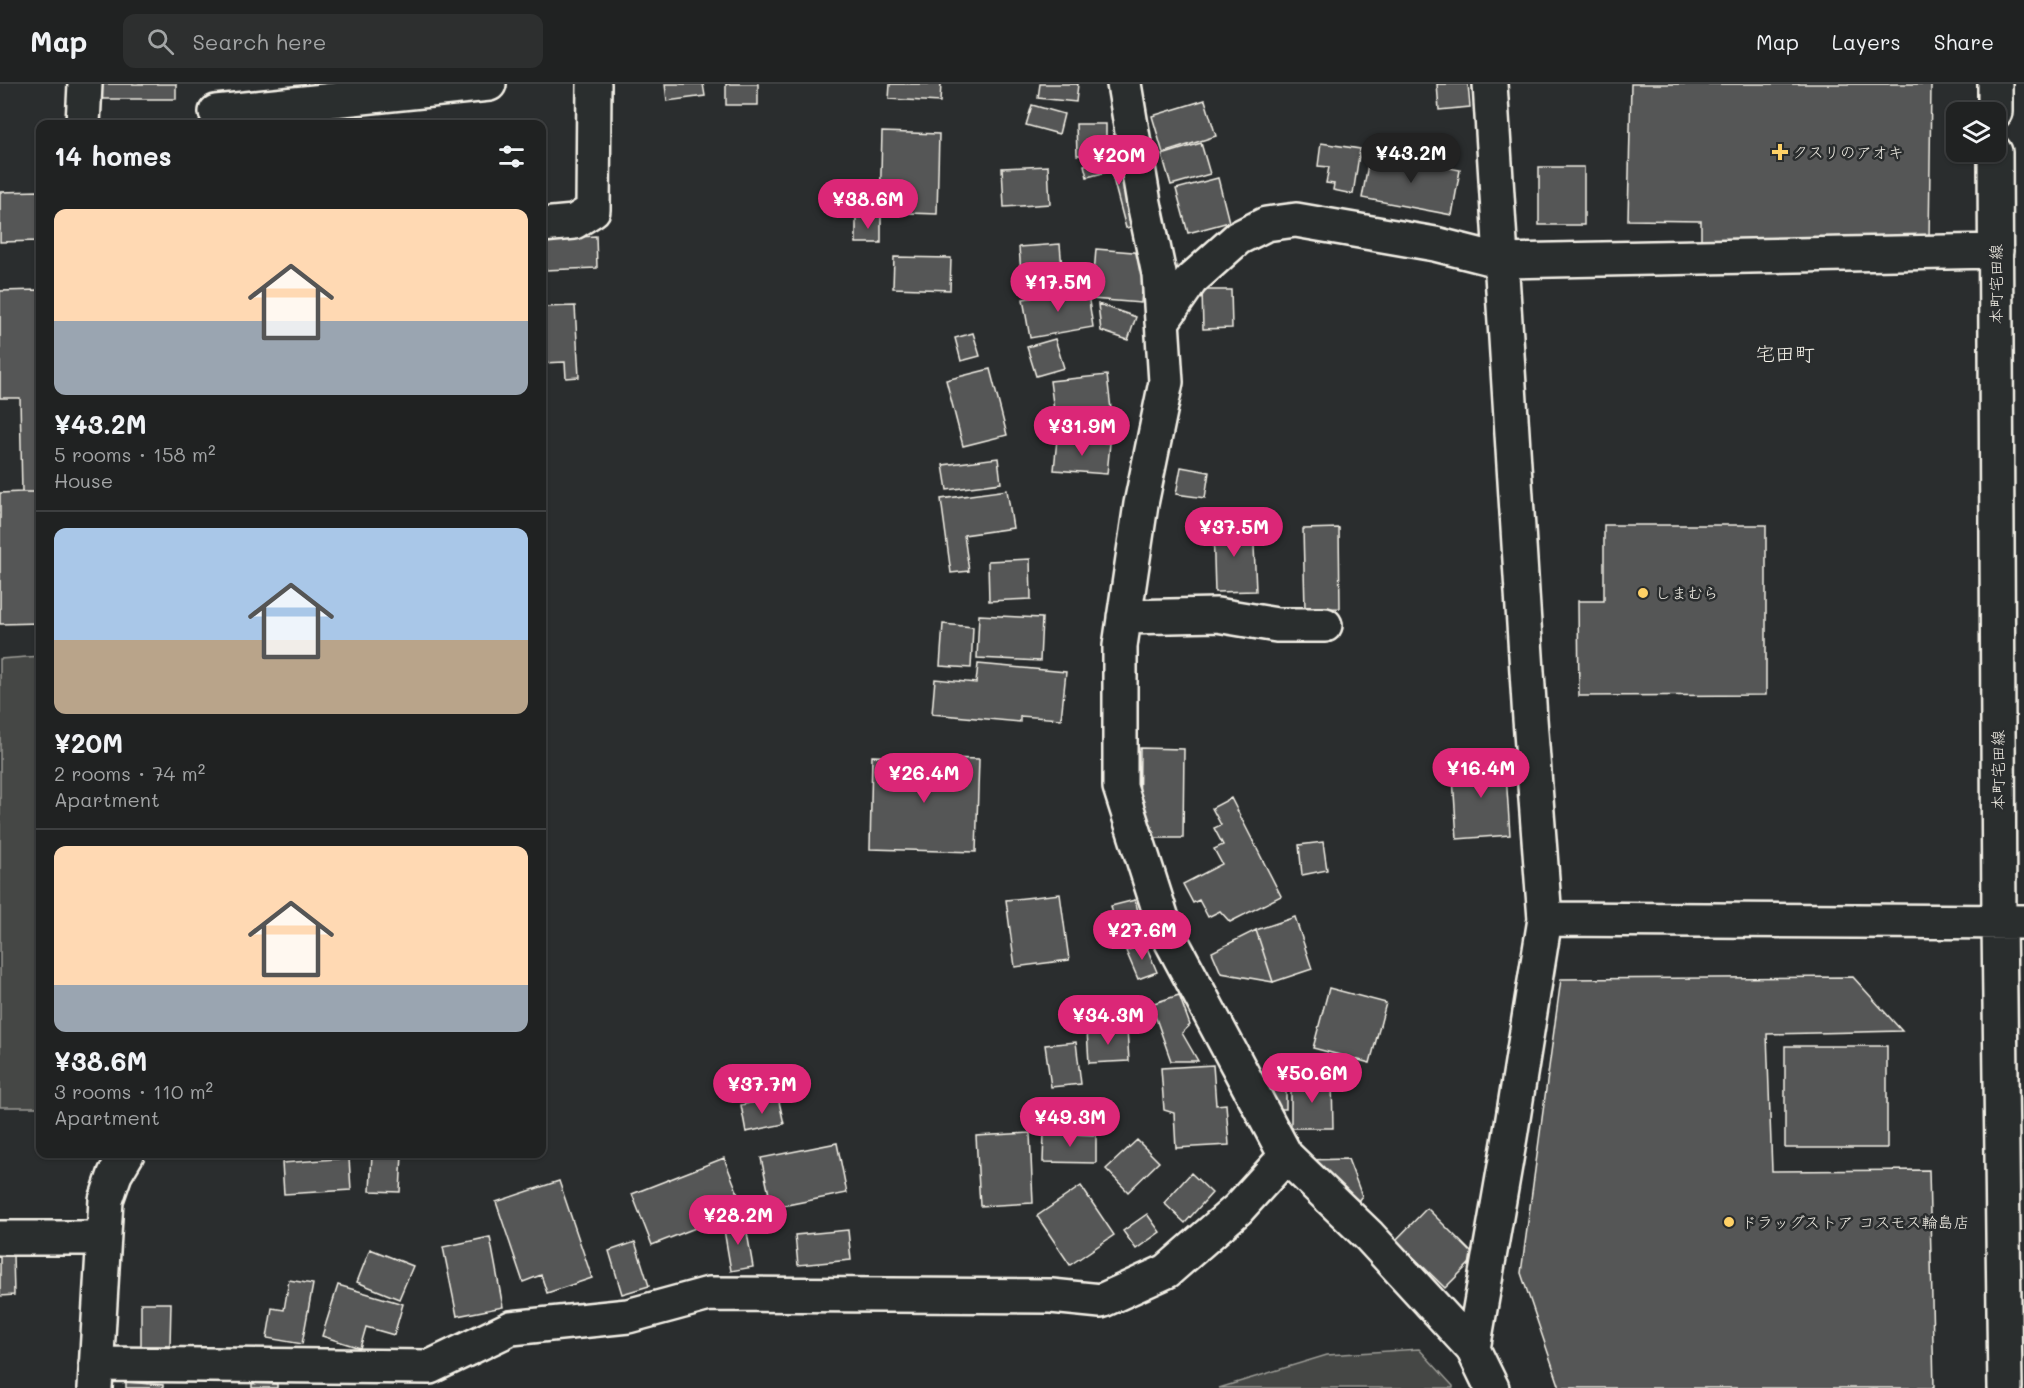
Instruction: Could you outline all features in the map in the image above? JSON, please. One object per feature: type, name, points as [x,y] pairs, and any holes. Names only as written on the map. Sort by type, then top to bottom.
[{"type":"street","points":[[83,120],[85,84]]},
{"type":"street","points":[[217,107],[489,84]]},
{"type":"street","points":[[546,225],[574,222],[593,210],[594,84]]},
{"type":"street","points":[[1124,84],[1144,203],[1159,274],[1166,382],[1141,504],[1120,646],[1120,787],[1166,931],[1286,1156],[1369,1236],[1473,1349],[1492,1388]]},
{"type":"street","points":[[1473,1349],[1545,919],[1530,719],[1490,84]]},
{"type":"street","points":[[1995,84],[1995,102]]},
{"type":"street","name":"本町宅田線","points":[[1995,162],[2011,922],[2005,1388]]},
{"type":"street","points":[[1162,322],[1191,280],[1238,238],[1266,224],[1296,220],[1435,244],[1502,261],[1996,251]]},
{"type":"street","points":[[1124,617],[1217,615],[1277,625],[1325,625]]},
{"type":"street","points":[[1545,919],[2011,922]]},
{"type":"street","points":[[125,1158],[115,1174],[106,1200],[95,1376],[431,1378],[511,1328],[628,1316],[709,1294],[1051,1296],[1101,1301],[1167,1271],[1238,1209],[1286,1156]]},
{"type":"street","points":[[0,1238],[103,1238]]},
{"type":"shaded area","points":[[36,656],[36,1107],[0,1107],[0,659]]},
{"type":"shaded area","points":[[1419,1349],[1453,1388],[1219,1388],[1327,1355]]},
{"type":"building","points":[[91,84],[176,84],[176,99],[91,99]]},
{"type":"building","points":[[665,84],[703,84],[705,96],[667,101]]},
{"type":"building","points":[[726,84],[758,84],[758,105],[726,105]]},
{"type":"building","points":[[890,84],[941,84],[940,102],[889,99]]},
{"type":"building","points":[[1040,84],[1078,84],[1076,102],[1038,98]]},
{"type":"building","points":[[1437,84],[1468,84],[1470,107],[1439,110]]},
{"type":"building","name":"クスリのアオキ","points":[[1631,84],[1931,84],[1929,243],[1701,239],[1701,221],[1628,220]]},
{"type":"building","points":[[1205,100],[1216,136],[1163,153],[1152,116]]},
{"type":"building","points":[[1032,105],[1064,114],[1059,134],[1026,125]]},
{"type":"building","points":[[1076,124],[1106,124],[1106,155],[1077,155]]},
{"type":"building","points":[[882,132],[939,134],[937,214],[880,212]]},
{"type":"building","points":[[1201,143],[1210,174],[1171,185],[1162,155]]},
{"type":"building","points":[[1321,143],[1360,149],[1353,194],[1333,190],[1334,184],[1326,183],[1329,167],[1318,166]]},
{"type":"building","points":[[1370,153],[1460,170],[1452,215],[1362,198]]},
{"type":"building","points":[[1123,154],[1142,224],[1126,228],[1111,171],[1087,177],[1084,165]]},
{"type":"building","points":[[1048,166],[1050,204],[1004,207],[1002,168]]},
{"type":"building","points":[[1539,167],[1584,167],[1584,225],[1539,225]]},
{"type":"building","points":[[1218,178],[1229,222],[1188,233],[1176,189]]},
{"type":"building","points":[[36,191],[36,241],[0,242],[0,192]]},
{"type":"building","points":[[856,216],[881,216],[881,243],[856,243]]},
{"type":"building","points":[[596,236],[597,268],[546,270],[546,239]]},
{"type":"building","points":[[1060,244],[1062,269],[1021,273],[1019,247]]},
{"type":"building","points":[[1096,249],[1145,253],[1141,303],[1092,299]]},
{"type":"building","points":[[894,257],[951,258],[950,290],[893,288]]},
{"type":"building","points":[[1087,288],[1093,327],[1030,338],[1023,299]]},
{"type":"building","points":[[36,290],[36,492],[22,492],[20,398],[0,398],[0,291]]},
{"type":"building","points":[[1202,290],[1231,290],[1232,328],[1203,329]]},
{"type":"building","points":[[1098,304],[1136,317],[1128,340],[1101,331]]},
{"type":"building","points":[[575,306],[579,377],[566,378],[565,362],[546,363],[546,307]]},
{"type":"building","points":[[973,333],[980,356],[961,361],[955,338]]},
{"type":"building","points":[[1055,339],[1064,368],[1036,376],[1027,347]]},
{"type":"building","points":[[990,369],[1007,435],[963,446],[946,380]]},
{"type":"building","points":[[1107,375],[1113,426],[1057,433],[1050,381]]},
{"type":"building","points":[[1057,439],[1110,443],[1107,474],[1054,470]]},
{"type":"building","points":[[998,458],[1001,483],[947,490],[943,465]]},
{"type":"building","points":[[1181,467],[1209,472],[1205,498],[1176,494]]},
{"type":"building","points":[[1007,490],[1013,528],[964,535],[969,571],[951,573],[941,499]]},
{"type":"building","points":[[36,492],[36,623],[0,624],[0,493]]},
{"type":"building","points":[[1253,523],[1256,591],[1215,592],[1213,525]]},
{"type":"building","points":[[1604,525],[1766,525],[1766,695],[1579,696],[1578,601],[1604,601]]},
{"type":"building","points":[[1339,528],[1340,608],[1305,609],[1303,529]]},
{"type":"building","points":[[1030,559],[1031,599],[989,601],[988,561]]},
{"type":"building","points":[[979,615],[1042,618],[1040,661],[977,658]]},
{"type":"building","points":[[943,624],[973,627],[971,668],[940,666]]},
{"type":"building","points":[[978,664],[1066,672],[1061,719],[1020,716],[1020,722],[932,714],[935,679],[976,683]]},
{"type":"building","points":[[1140,748],[1184,749],[1183,838],[1139,838]]},
{"type":"building","points":[[872,756],[979,759],[976,852],[870,849]]},
{"type":"building","points":[[1505,759],[1510,835],[1457,839],[1452,762]]},
{"type":"building","points":[[1231,798],[1281,896],[1230,922],[1220,911],[1208,917],[1199,900],[1193,903],[1183,884],[1222,864],[1214,849],[1223,845],[1214,828],[1221,825],[1212,808]]},
{"type":"building","points":[[1323,842],[1327,870],[1302,875],[1299,845]]},
{"type":"building","points":[[1060,894],[1069,960],[1015,967],[1006,900]]},
{"type":"building","points":[[1135,900],[1143,930],[1118,936],[1111,906]]},
{"type":"building","points":[[1295,917],[1312,969],[1273,982],[1256,930]]},
{"type":"building","points":[[1256,930],[1273,982],[1221,973],[1212,952]]},
{"type":"building","points":[[1145,943],[1157,972],[1138,979],[1126,951]]},
{"type":"building","name":"ドラッグストア コスモス輪島店","points":[[1853,977],[1902,1031],[1767,1034],[1772,1171],[1929,1170],[1934,1388],[1560,1388],[1521,1273],[1561,979]]},
{"type":"building","points":[[1329,988],[1386,1003],[1370,1063],[1313,1048]]},
{"type":"building","points":[[1179,995],[1190,1025],[1182,1033],[1198,1061],[1171,1061],[1151,1004]]},
{"type":"building","points":[[1127,1029],[1129,1061],[1089,1063],[1087,1031]]},
{"type":"building","points":[[1076,1042],[1081,1084],[1051,1087],[1045,1045]]},
{"type":"building","points":[[1785,1046],[1887,1046],[1887,1148],[1785,1148]]},
{"type":"building","points":[[1213,1065],[1216,1105],[1226,1104],[1229,1145],[1176,1148],[1174,1113],[1164,1110],[1161,1068]]},
{"type":"building","points":[[1291,1079],[1332,1079],[1333,1128],[1291,1128]]},
{"type":"building","points":[[1273,1080],[1286,1080],[1286,1109],[1273,1109]]},
{"type":"building","points":[[778,1097],[784,1124],[746,1132],[741,1105]]},
{"type":"building","points":[[1030,1133],[1033,1203],[980,1206],[976,1136]]},
{"type":"building","points":[[1044,1133],[1096,1135],[1096,1163],[1043,1162]]},
{"type":"building","points":[[1137,1140],[1159,1162],[1128,1192],[1106,1169]]},
{"type":"building","points":[[837,1143],[847,1193],[772,1208],[761,1158]]},
{"type":"building","points":[[349,1158],[351,1190],[284,1194],[282,1163]]},
{"type":"building","points":[[372,1158],[402,1158],[400,1192],[370,1191]]},
{"type":"building","points":[[724,1158],[744,1209],[652,1245],[632,1194]]},
{"type":"building","points":[[1348,1159],[1362,1196],[1353,1207],[1303,1160]]},
{"type":"building","points":[[1191,1173],[1212,1193],[1185,1223],[1164,1203]]},
{"type":"building","points":[[559,1181],[592,1278],[547,1293],[541,1275],[523,1282],[496,1202]]},
{"type":"building","points":[[1081,1186],[1114,1235],[1070,1265],[1037,1216]]},
{"type":"building","points":[[1427,1208],[1476,1257],[1445,1288],[1396,1240]]},
{"type":"building","points":[[1147,1214],[1160,1232],[1136,1249],[1123,1231]]},
{"type":"building","points":[[745,1221],[753,1267],[731,1271],[723,1224]]},
{"type":"building","points":[[848,1230],[851,1260],[798,1265],[795,1235]]},
{"type":"building","points":[[490,1237],[503,1307],[457,1316],[443,1247]]},
{"type":"building","points":[[635,1242],[649,1286],[622,1294],[609,1251]]},
{"type":"building","points":[[370,1249],[413,1266],[399,1299],[357,1282]]},
{"type":"building","points":[[0,1254],[13,1254],[14,1295],[0,1296]]},
{"type":"building","points":[[289,1280],[313,1284],[302,1344],[267,1338],[272,1308],[284,1310]]},
{"type":"building","points":[[338,1285],[403,1304],[394,1335],[366,1327],[360,1348],[322,1336]]},
{"type":"building","points":[[141,1303],[171,1303],[170,1346],[141,1346]]},
{"type":"building","points":[[126,1382],[163,1385],[163,1388],[126,1388]]},
{"type":"building","points":[[252,1383],[277,1384],[277,1388],[252,1388]]},
{"type":"place","name":"クスリのアオキ","points":[[1780,152]]},
{"type":"place","name":"しまむら","points":[[1643,593]]},
{"type":"place","name":"ドラッグストア コスモス輪島店","points":[[1729,1222]]},
{"type":"district","name":"宅田町","points":[[1785,354]]}]
